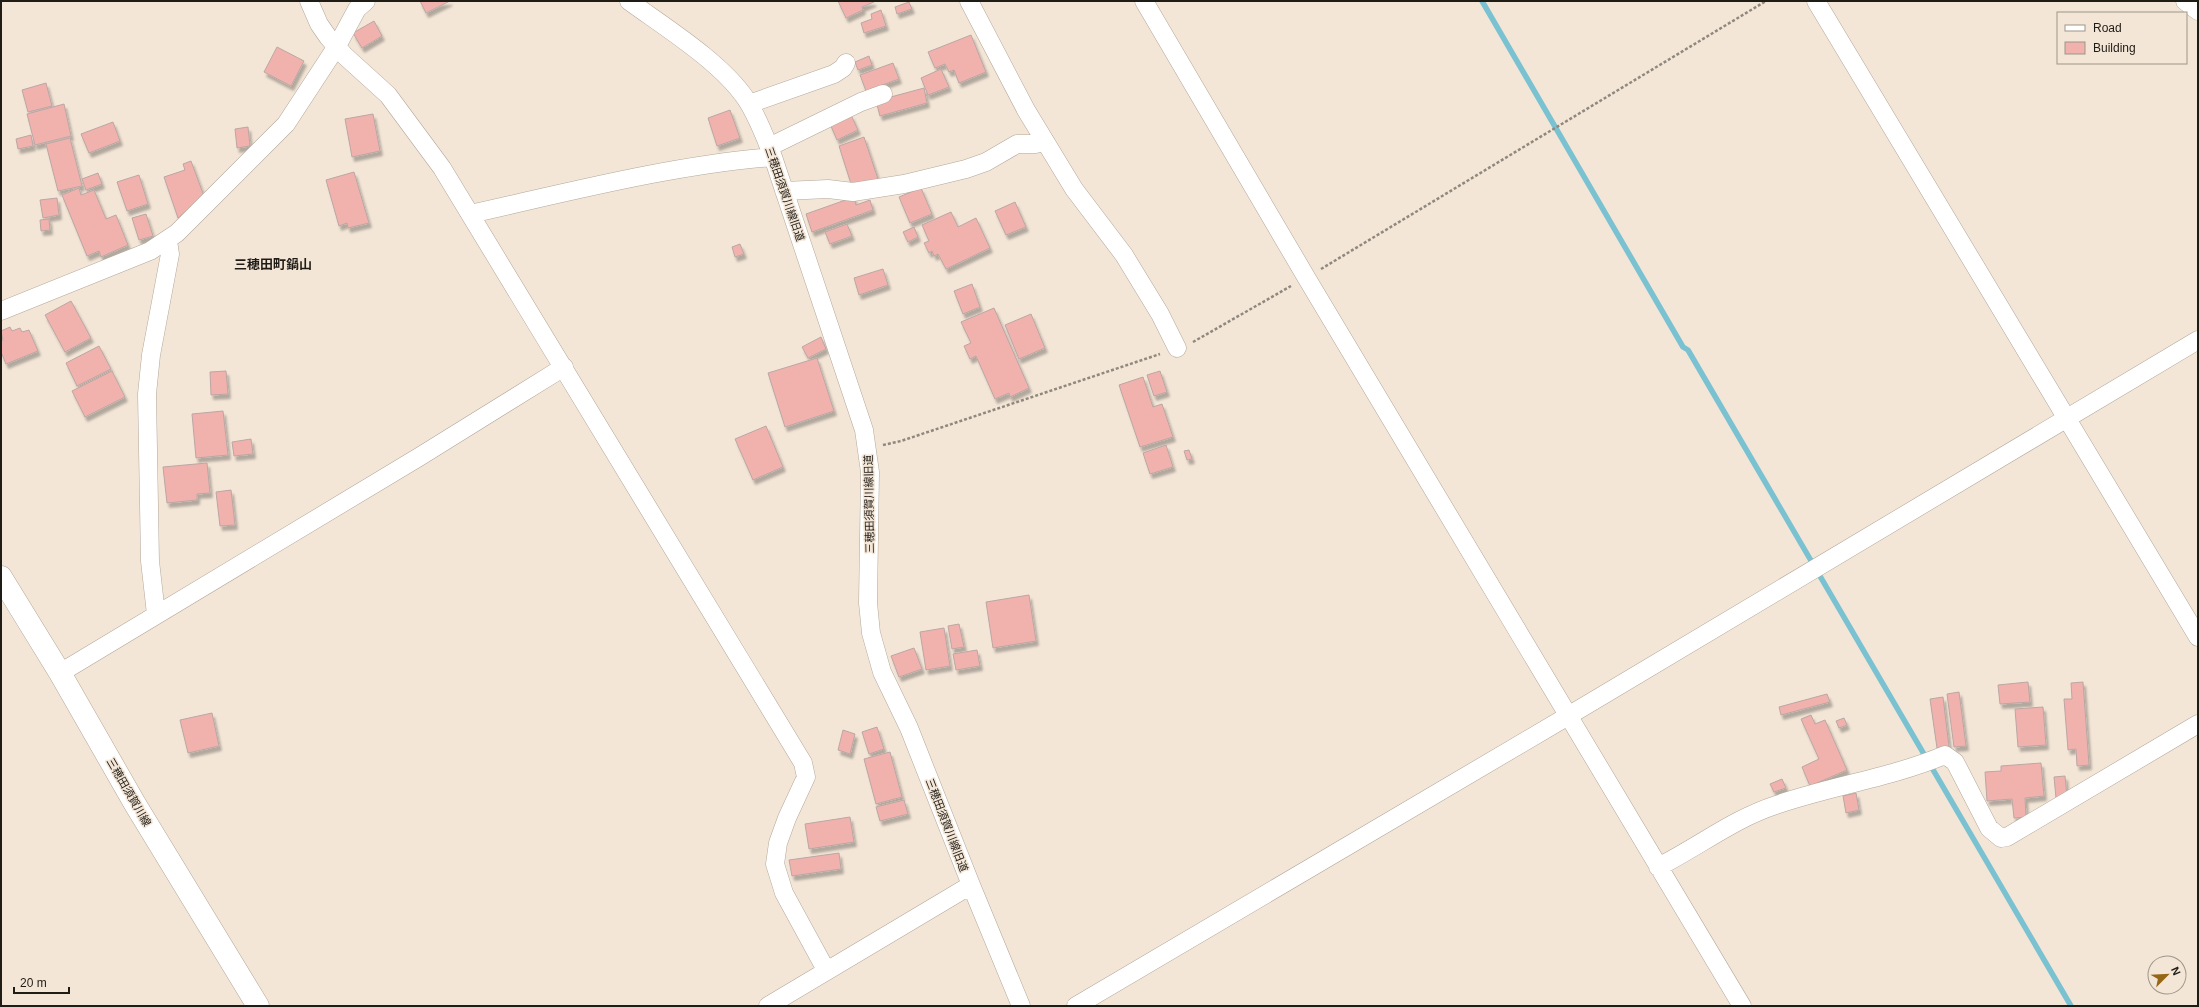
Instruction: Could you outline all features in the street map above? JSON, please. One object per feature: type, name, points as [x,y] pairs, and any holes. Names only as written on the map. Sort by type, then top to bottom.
[{"type":"main road","name":"三穂田須賀川線","points":[[1,577],[60,673],[135,804],[258,1006]]},
{"type":"street","points":[[309,1],[319,24],[349,60],[388,95],[442,168],[803,763],[806,777],[787,818],[778,843],[775,864],[784,892],[826,970]]},
{"type":"street","points":[[1,311],[150,251],[168,241],[286,124],[337,46],[357,10],[366,1]]},
{"type":"street","name":"三穂田須賀川線旧道","points":[[629,1],[722,72],[738,88],[749,104],[771,152],[864,430],[868,448],[870,472],[868,603],[871,633],[882,672],[909,728],[1021,1006]]},
{"type":"street","points":[[969,1],[1026,110],[1074,189],[1124,255],[1160,314],[1177,348]]},
{"type":"street","points":[[1144,1],[1306,277],[1428,478],[1568,716],[1742,1006]]},
{"type":"street","points":[[1816,1],[2198,637]]},
{"type":"street","points":[[2185,1],[2198,11]]},
{"type":"street","points":[[749,104],[834,74],[843,68],[846,63]]},
{"type":"street","points":[[470,214],[611,182],[747,159],[771,152],[861,102],[883,94]]},
{"type":"street","points":[[784,191],[828,189],[858,192],[904,184],[966,169],[986,162],[1018,144],[1036,144],[1045,141]]},
{"type":"street","points":[[156,614],[150,561],[147,394],[151,355],[170,254],[168,241]]},
{"type":"street","points":[[1076,1006],[1568,716],[2198,340]]},
{"type":"street","points":[[60,673],[419,457],[564,367]]},
{"type":"street","points":[[1658,867],[1678,857],[1719,831],[1775,805],[1873,780],[1945,756],[1955,762],[1989,828],[2001,838],[2007,837],[2198,724]]},
{"type":"street","points":[[768,1006],[826,970],[971,885]]},
{"type":"path","points":[[868,448],[901,441],[1196,341],[1306,277],[1766,1]]},
{"type":"building","points":[[420,1],[450,1],[426,13]]},
{"type":"building","points":[[838,1],[874,2],[862,7],[863,10],[846,18]]},
{"type":"building","points":[[909,2],[912,9],[897,14],[895,7]]},
{"type":"building","points":[[881,10],[886,26],[864,33],[861,23],[872,19],[871,14]]},
{"type":"building","points":[[374,21],[382,36],[362,48],[353,33]]},
{"type":"building","points":[[971,35],[986,72],[959,83],[954,70],[949,72],[945,64],[935,68],[928,52]]},
{"type":"building","points":[[277,47],[304,61],[291,86],[264,72]]},
{"type":"building","points":[[869,56],[872,65],[858,70],[855,62]]},
{"type":"building","points":[[893,63],[899,79],[866,91],[860,75]]},
{"type":"building","points":[[941,69],[949,87],[928,95],[921,78]]},
{"type":"building","points":[[46,83],[52,106],[28,112],[22,90]]},
{"type":"building","points":[[924,88],[927,103],[880,116],[876,101]]},
{"type":"building","points":[[64,104],[71,136],[35,145],[27,114]]},
{"type":"building","points":[[730,110],[740,138],[717,146],[708,118]]},
{"type":"building","points":[[373,114],[380,151],[352,157],[345,119]]},
{"type":"building","points":[[851,115],[858,130],[837,140],[830,124]]},
{"type":"building","points":[[113,122],[120,141],[89,153],[81,134]]},
{"type":"building","points":[[248,127],[250,146],[237,148],[235,129]]},
{"type":"building","points":[[31,135],[33,146],[18,149],[16,139]]},
{"type":"building","points":[[864,137],[878,179],[852,187],[839,146]]},
{"type":"building","points":[[70,138],[82,186],[58,191],[46,144]]},
{"type":"building","points":[[191,161],[204,196],[178,218],[164,177],[185,170],[183,164]]},
{"type":"building","points":[[354,172],[369,223],[348,228],[347,223],[339,226],[326,180]]},
{"type":"building","points":[[98,173],[102,184],[86,190],[82,179]]},
{"type":"building","points":[[139,175],[148,204],[127,211],[117,182]]},
{"type":"building","points":[[79,188],[81,195],[94,190],[106,219],[116,215],[128,245],[101,257],[99,251],[87,256],[62,195]]},
{"type":"building","points":[[921,188],[932,214],[910,223],[899,197]]},
{"type":"building","points":[[854,197],[856,205],[870,200],[873,210],[812,232],[806,214]]},
{"type":"building","points":[[57,198],[59,215],[43,218],[40,200]]},
{"type":"building","points":[[1015,202],[1026,227],[1006,235],[995,211]]},
{"type":"building","points":[[951,212],[958,227],[976,218],[990,248],[946,269],[938,254],[934,256],[932,251],[929,253],[924,243],[929,241],[922,225]]},
{"type":"building","points":[[146,214],[153,236],[139,240],[132,218]]},
{"type":"building","points":[[49,219],[50,230],[41,231],[40,220]]},
{"type":"building","points":[[847,224],[852,236],[830,244],[825,232]]},
{"type":"building","points":[[914,227],[918,237],[908,242],[903,232]]},
{"type":"building","points":[[740,244],[744,254],[735,257],[732,247]]},
{"type":"building","points":[[883,269],[888,285],[859,295],[854,278]]},
{"type":"building","points":[[972,284],[980,307],[963,314],[954,291]]},
{"type":"building","points":[[71,301],[91,338],[65,352],[45,315]]},
{"type":"building","points":[[994,308],[1029,388],[1010,397],[1009,393],[995,399],[976,356],[970,359],[964,346],[971,343],[961,322]]},
{"type":"building","points":[[1031,314],[1045,348],[1019,359],[1005,325]]},
{"type":"building","points":[[10,327],[12,331],[20,328],[22,332],[29,330],[38,351],[6,364],[1,352],[1,341],[3,340],[1,331]]},
{"type":"building","points":[[821,337],[826,349],[808,358],[802,347]]},
{"type":"building","points":[[99,346],[111,369],[77,386],[66,363]]},
{"type":"building","points":[[817,358],[834,411],[785,427],[768,373]]},
{"type":"building","points":[[112,371],[125,397],[85,417],[72,391]]},
{"type":"building","points":[[226,371],[228,394],[211,395],[210,372]]},
{"type":"building","points":[[1160,371],[1167,392],[1154,396],[1147,375]]},
{"type":"building","points":[[1143,377],[1153,407],[1162,404],[1173,437],[1140,447],[1119,385]]},
{"type":"building","points":[[223,411],[228,455],[196,458],[192,414]]},
{"type":"building","points":[[766,426],[783,467],[753,480],[735,439]]},
{"type":"building","points":[[251,439],[253,454],[234,456],[232,442]]},
{"type":"building","points":[[1166,445],[1173,467],[1150,474],[1143,453]]},
{"type":"building","points":[[1189,450],[1192,459],[1187,460],[1184,451]]},
{"type":"building","points":[[207,463],[210,493],[197,494],[197,500],[167,503],[163,467]]},
{"type":"building","points":[[231,490],[235,525],[220,526],[216,492]]},
{"type":"building","points":[[1029,595],[1036,641],[993,648],[986,602]]},
{"type":"building","points":[[959,624],[964,647],[952,649],[948,626]]},
{"type":"building","points":[[944,628],[950,666],[926,670],[920,632]]},
{"type":"building","points":[[914,648],[922,669],[899,677],[891,656]]},
{"type":"building","points":[[977,650],[980,666],[956,670],[953,654]]},
{"type":"building","points":[[2028,682],[2030,702],[2000,704],[1998,685]]},
{"type":"building","points":[[2083,682],[2089,765],[2077,766],[2076,749],[2068,750],[2064,699],[2072,699],[2071,683]]},
{"type":"building","points":[[1959,692],[1966,746],[1954,747],[1947,694]]},
{"type":"building","points":[[1827,694],[1830,702],[1781,715],[1779,707]]},
{"type":"building","points":[[1943,697],[1949,747],[1937,748],[1930,699]]},
{"type":"building","points":[[2043,707],[2046,745],[2018,747],[2015,709]]},
{"type":"building","points":[[212,713],[219,746],[188,753],[180,720]]},
{"type":"building","points":[[1811,715],[1815,724],[1825,720],[1847,770],[1810,786],[1802,767],[1819,759],[1801,719]]},
{"type":"building","points":[[1844,718],[1847,725],[1839,728],[1836,721]]},
{"type":"building","points":[[877,727],[884,749],[869,754],[862,732]]},
{"type":"building","points":[[843,730],[855,734],[850,754],[838,750]]},
{"type":"building","points":[[890,752],[902,797],[876,804],[864,759]]},
{"type":"building","points":[[2041,763],[2044,796],[2025,798],[2026,817],[2014,818],[2012,799],[1987,801],[1985,772],[2001,771],[2001,766]]},
{"type":"building","points":[[2065,776],[2067,797],[2056,798],[2054,777]]},
{"type":"building","points":[[1782,779],[1786,788],[1774,792],[1770,784]]},
{"type":"building","points":[[1856,793],[1859,810],[1846,813],[1843,796]]},
{"type":"building","points":[[904,800],[908,814],[880,821],[876,807]]},
{"type":"building","points":[[850,817],[854,842],[809,849],[805,824]]},
{"type":"building","points":[[839,853],[841,869],[792,876],[789,860]]},
{"type":"waterway","points":[[1482,1],[1683,347],[1688,350],[2071,1006]]},
{"type":"district","name":"三穂田町鍋山","points":[[273,264]]}]
